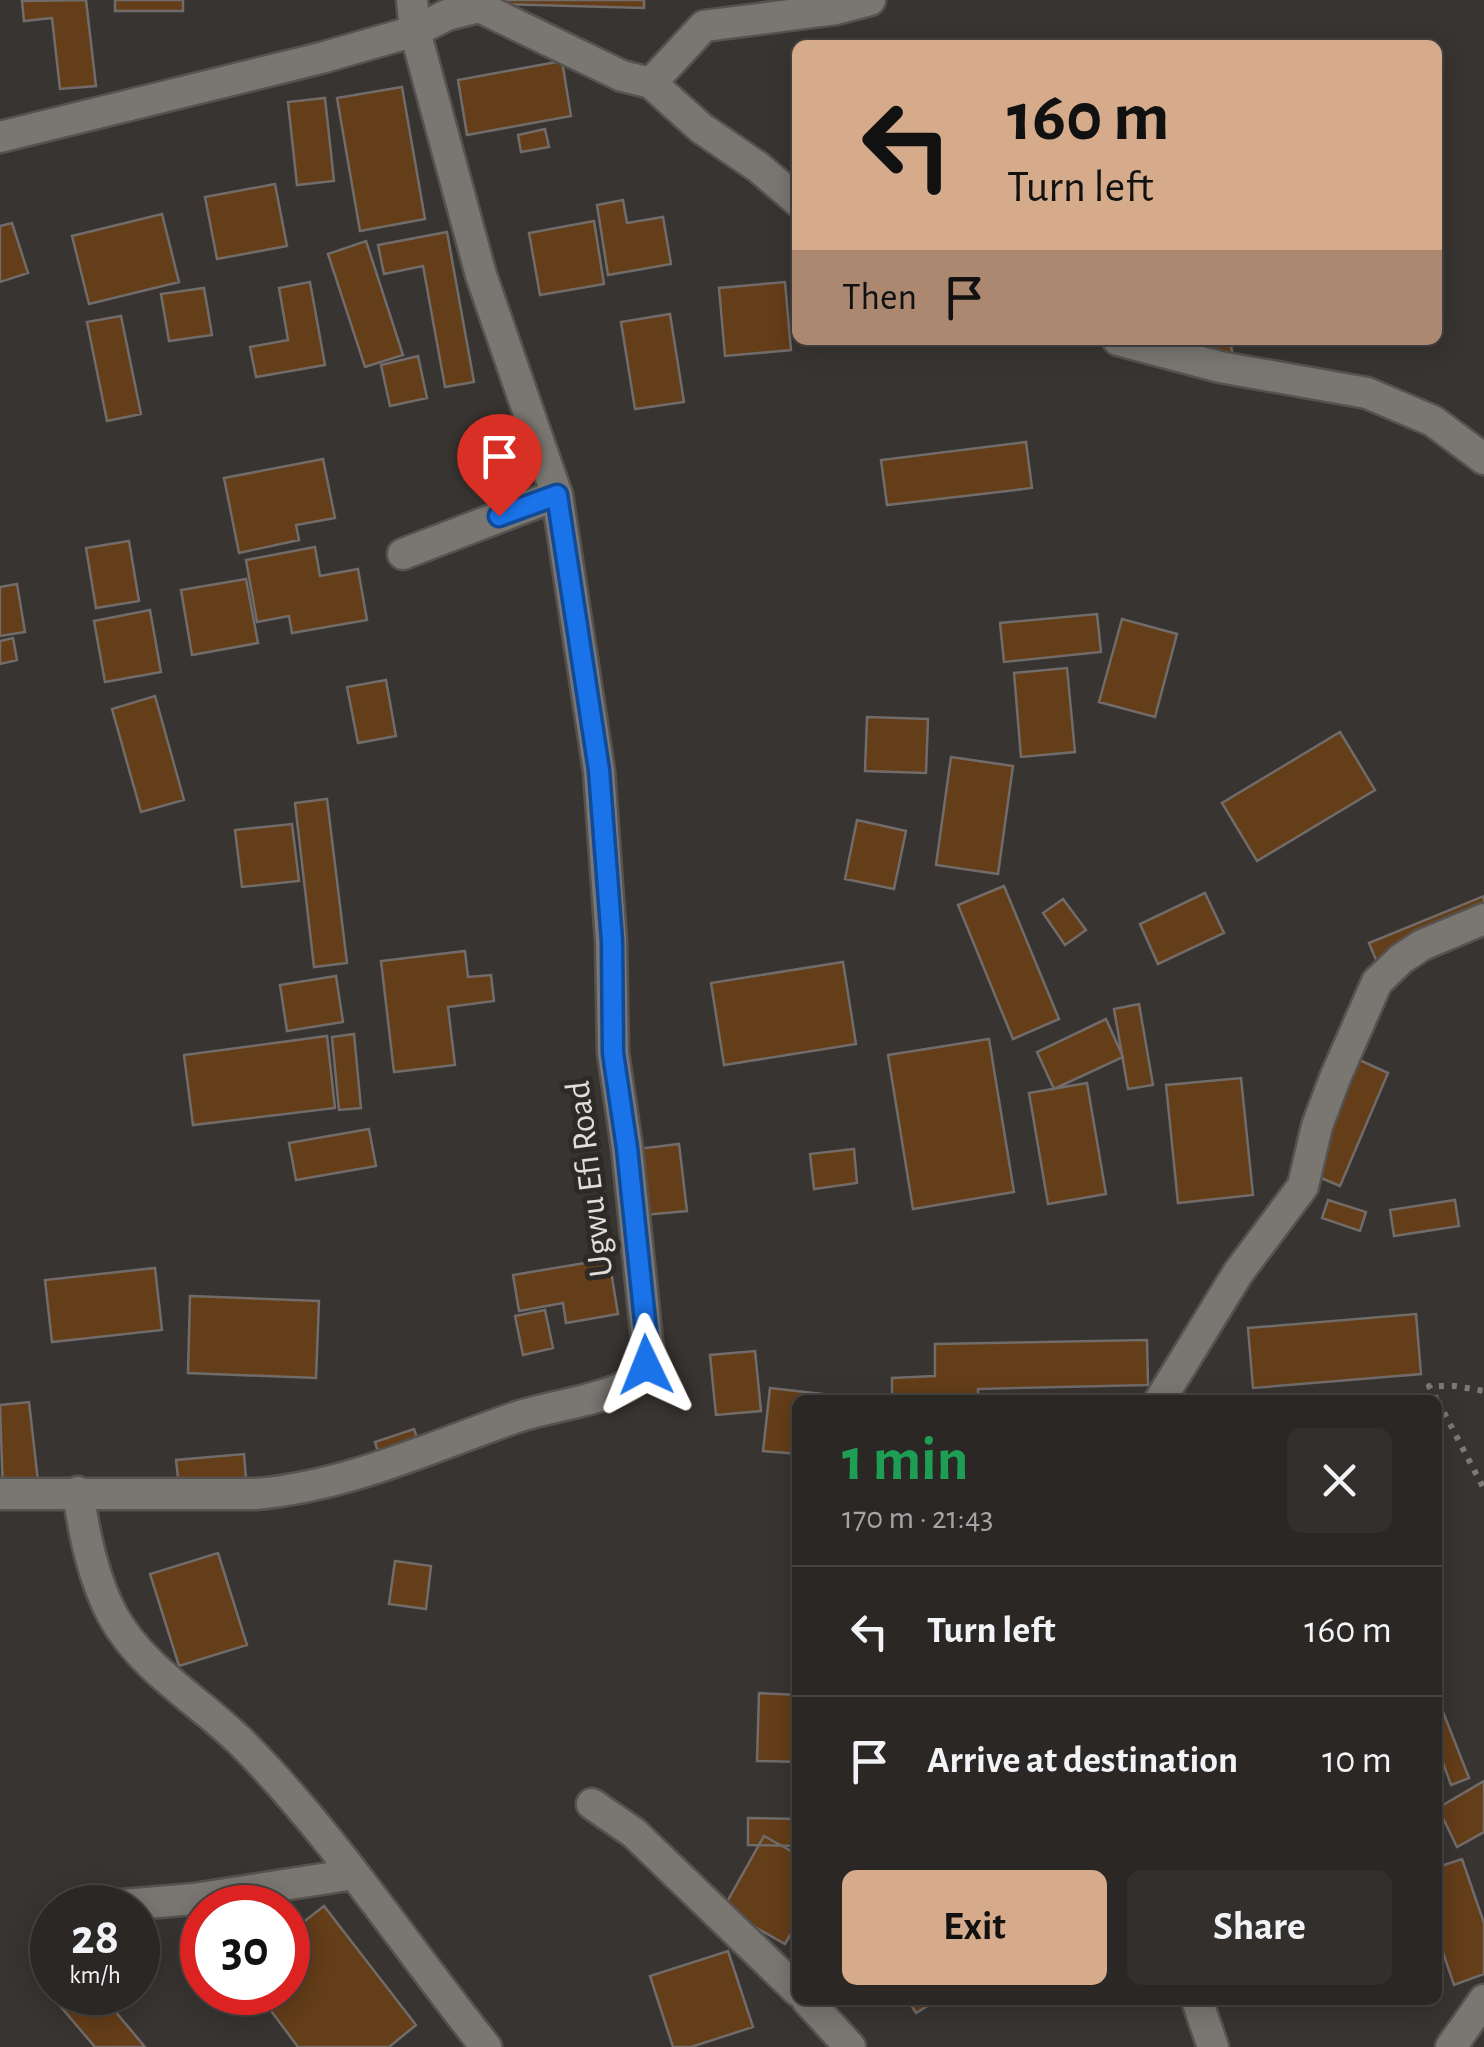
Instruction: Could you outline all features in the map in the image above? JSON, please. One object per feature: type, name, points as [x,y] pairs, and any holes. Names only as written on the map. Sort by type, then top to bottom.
[{"type":"street","points":[[403,554],[557,495],[481,275],[415,31],[412,0]]},
{"type":"street","points":[[651,84],[704,26],[836,9],[870,0]]},
{"type":"street","points":[[0,136],[231,81],[415,31],[472,4],[622,76],[651,84],[792,196]]},
{"type":"street","points":[[1138,345],[1220,366],[1367,394],[1433,420],[1484,460]]},
{"type":"street","name":"Ugwu Efi Road","points":[[0,1494],[292,1491],[362,1472],[516,1417],[620,1389],[638,1378],[646,1365],[648,1350],[631,1184],[613,1053],[612,941],[599,770],[557,495]]},
{"type":"street","points":[[1163,1395],[1238,1273],[1303,1186],[1335,1078],[1378,982],[1401,958],[1422,945],[1484,920]]},
{"type":"street","points":[[78,1492],[94,1566],[112,1615],[135,1647],[243,1744],[354,1874],[486,2047]]},
{"type":"street","points":[[592,1804],[634,1833],[792,1985]]},
{"type":"street","points":[[160,1901],[354,1874]]},
{"type":"street","points":[[1451,2047],[1484,2000]]},
{"type":"street","points":[[811,2005],[850,2047]]},
{"type":"street","points":[[1200,2005],[1213,2047]]},
{"type":"path","points":[[1434,1395],[1429,1386],[1484,1391]]},
{"type":"path","points":[[1442,1410],[1484,1489]]},
{"type":"building","points":[[86,0],[96,86],[60,89],[52,18],[24,21],[22,1]]},
{"type":"building","points":[[115,0],[183,0],[183,11],[115,11]]},
{"type":"building","points":[[501,0],[644,0],[644,8],[501,4]]},
{"type":"building","points":[[562,61],[571,116],[467,135],[458,80]]},
{"type":"building","points":[[402,87],[425,219],[360,231],[337,98]]},
{"type":"building","points":[[325,98],[334,181],[297,185],[288,102]]},
{"type":"building","points":[[545,129],[549,147],[521,152],[518,135]]},
{"type":"building","points":[[275,184],[287,246],[217,259],[205,197]]},
{"type":"building","points":[[623,200],[627,223],[663,217],[671,264],[608,275],[597,205]]},
{"type":"building","points":[[162,214],[179,282],[89,304],[72,236]]},
{"type":"building","points":[[594,221],[604,284],[540,295],[529,233]]},
{"type":"building","points":[[12,223],[28,273],[0,282],[0,226]]},
{"type":"building","points":[[447,232],[474,382],[445,387],[423,266],[384,274],[378,245]]},
{"type":"building","points":[[366,241],[403,355],[365,367],[328,254]]},
{"type":"building","points":[[310,282],[325,365],[256,377],[250,347],[288,340],[279,288]]},
{"type":"building","points":[[785,282],[791,350],[725,356],[719,288]]},
{"type":"building","points":[[204,288],[212,335],[169,341],[161,294]]},
{"type":"building","points":[[670,314],[684,402],[635,409],[621,322]]},
{"type":"building","points":[[121,316],[141,414],[107,421],[87,322]]},
{"type":"building","points":[[1203,345],[1231,345],[1236,372],[1209,378]]},
{"type":"building","points":[[418,356],[427,398],[390,406],[381,365]]},
{"type":"building","points":[[1026,442],[1032,488],[887,505],[881,460]]},
{"type":"building","points":[[323,459],[335,518],[296,525],[299,540],[239,553],[224,478]]},
{"type":"building","points":[[129,541],[139,601],[96,608],[86,548]]},
{"type":"building","points":[[315,547],[320,576],[358,569],[367,620],[292,633],[289,616],[257,622],[246,560]]},
{"type":"building","points":[[246,579],[258,643],[192,655],[181,590]]},
{"type":"building","points":[[17,584],[25,632],[0,636],[0,587]]},
{"type":"building","points":[[150,610],[161,672],[105,682],[94,621]]},
{"type":"building","points":[[1097,614],[1101,652],[1004,662],[1000,623]]},
{"type":"building","points":[[1122,619],[1177,634],[1155,717],[1099,702]]},
{"type":"building","points":[[13,638],[17,660],[0,664],[0,641]]},
{"type":"building","points":[[1067,668],[1075,752],[1021,757],[1014,673]]},
{"type":"building","points":[[386,680],[396,736],[358,743],[347,687]]},
{"type":"building","points":[[155,696],[184,800],[141,812],[112,709]]},
{"type":"building","points":[[867,717],[928,719],[926,773],[865,771]]},
{"type":"building","points":[[1340,732],[1375,790],[1257,861],[1222,803]]},
{"type":"building","points":[[951,757],[1013,766],[998,874],[936,865]]},
{"type":"building","points":[[327,799],[347,963],[314,967],[295,803]]},
{"type":"building","points":[[857,820],[906,831],[894,889],[845,879]]},
{"type":"building","points":[[292,824],[299,881],[242,887],[235,830]]},
{"type":"building","points":[[1004,886],[1059,1019],[1013,1039],[958,905]]},
{"type":"building","points":[[1205,893],[1224,933],[1158,964],[1140,924]]},
{"type":"building","points":[[1484,896],[1484,931],[1381,972],[1369,943]]},
{"type":"building","points":[[1063,899],[1086,930],[1065,945],[1043,913]]},
{"type":"building","points":[[465,951],[468,977],[491,975],[494,1001],[448,1007],[455,1065],[394,1072],[381,961]]},
{"type":"building","points":[[843,962],[856,1044],[724,1065],[711,983]]},
{"type":"building","points":[[336,976],[343,1022],[287,1031],[280,985]]},
{"type":"building","points":[[1139,1004],[1153,1085],[1128,1089],[1114,1009]]},
{"type":"building","points":[[1106,1019],[1123,1057],[1054,1089],[1037,1052]]},
{"type":"building","points":[[354,1034],[361,1108],[339,1110],[332,1037]]},
{"type":"building","points":[[327,1036],[335,1108],[193,1125],[184,1055]]},
{"type":"building","points":[[989,1039],[1014,1192],[913,1209],[888,1055]]},
{"type":"building","points":[[1355,1058],[1388,1073],[1340,1186],[1307,1172]]},
{"type":"building","points":[[1241,1078],[1253,1195],[1178,1203],[1166,1085]]},
{"type":"building","points":[[1087,1083],[1106,1194],[1048,1204],[1029,1093]]},
{"type":"building","points":[[369,1129],[376,1166],[296,1180],[289,1143]]},
{"type":"building","points":[[679,1144],[687,1211],[644,1215],[637,1149]]},
{"type":"building","points":[[854,1149],[857,1183],[814,1189],[810,1154]]},
{"type":"building","points":[[1328,1200],[1366,1212],[1360,1231],[1322,1218]]},
{"type":"building","points":[[1455,1200],[1459,1226],[1394,1236],[1390,1210]]},
{"type":"building","points":[[609,1259],[618,1314],[566,1323],[563,1303],[519,1311],[513,1275]]},
{"type":"building","points":[[155,1268],[162,1330],[52,1342],[45,1280]]},
{"type":"building","points":[[190,1296],[319,1301],[316,1378],[188,1373]]},
{"type":"building","points":[[545,1310],[553,1348],[523,1355],[515,1316]]},
{"type":"building","points":[[1416,1314],[1421,1374],[1253,1388],[1248,1328]]},
{"type":"building","points":[[1147,1340],[1148,1385],[978,1389],[978,1395],[892,1395],[892,1378],[935,1376],[935,1344]]},
{"type":"building","points":[[755,1351],[761,1411],[716,1415],[710,1355]]},
{"type":"building","points":[[770,1388],[832,1395],[792,1395],[792,1453],[763,1451]]},
{"type":"building","points":[[29,1402],[39,1490],[3,1494],[0,1405]]},
{"type":"building","points":[[414,1429],[421,1449],[381,1462],[375,1442]]},
{"type":"building","points":[[244,1454],[247,1490],[180,1496],[176,1460]]},
{"type":"building","points":[[218,1553],[247,1645],[179,1666],[150,1574]]},
{"type":"building","points":[[395,1561],[431,1566],[426,1609],[389,1604]]},
{"type":"building","points":[[759,1693],[792,1695],[792,1762],[757,1761]]},
{"type":"building","points":[[1442,1709],[1469,1778],[1451,1785],[1442,1760]]},
{"type":"building","points":[[1484,1781],[1484,1832],[1457,1847],[1442,1816],[1442,1806]]},
{"type":"building","points":[[748,1818],[792,1819],[792,1846],[748,1845]]},
{"type":"building","points":[[764,1836],[792,1852],[792,1932],[785,1944],[723,1909]]},
{"type":"building","points":[[1462,1859],[1484,1923],[1484,1974],[1454,1985],[1442,1950],[1442,1866]]},
{"type":"building","points":[[324,1906],[416,2025],[389,2047],[298,2047],[274,2015],[310,2015],[310,1917]]},
{"type":"building","points":[[728,1951],[753,2027],[691,2047],[673,2047],[650,1976]]},
{"type":"building","points":[[911,2005],[929,2005],[916,2013]]},
{"type":"building","points":[[68,2015],[118,2015],[145,2047],[95,2047]]},
{"type":"route","points":[[499,516],[557,495],[599,770],[612,941],[613,1053],[627,1148],[648,1350],[646,1365]]}]
